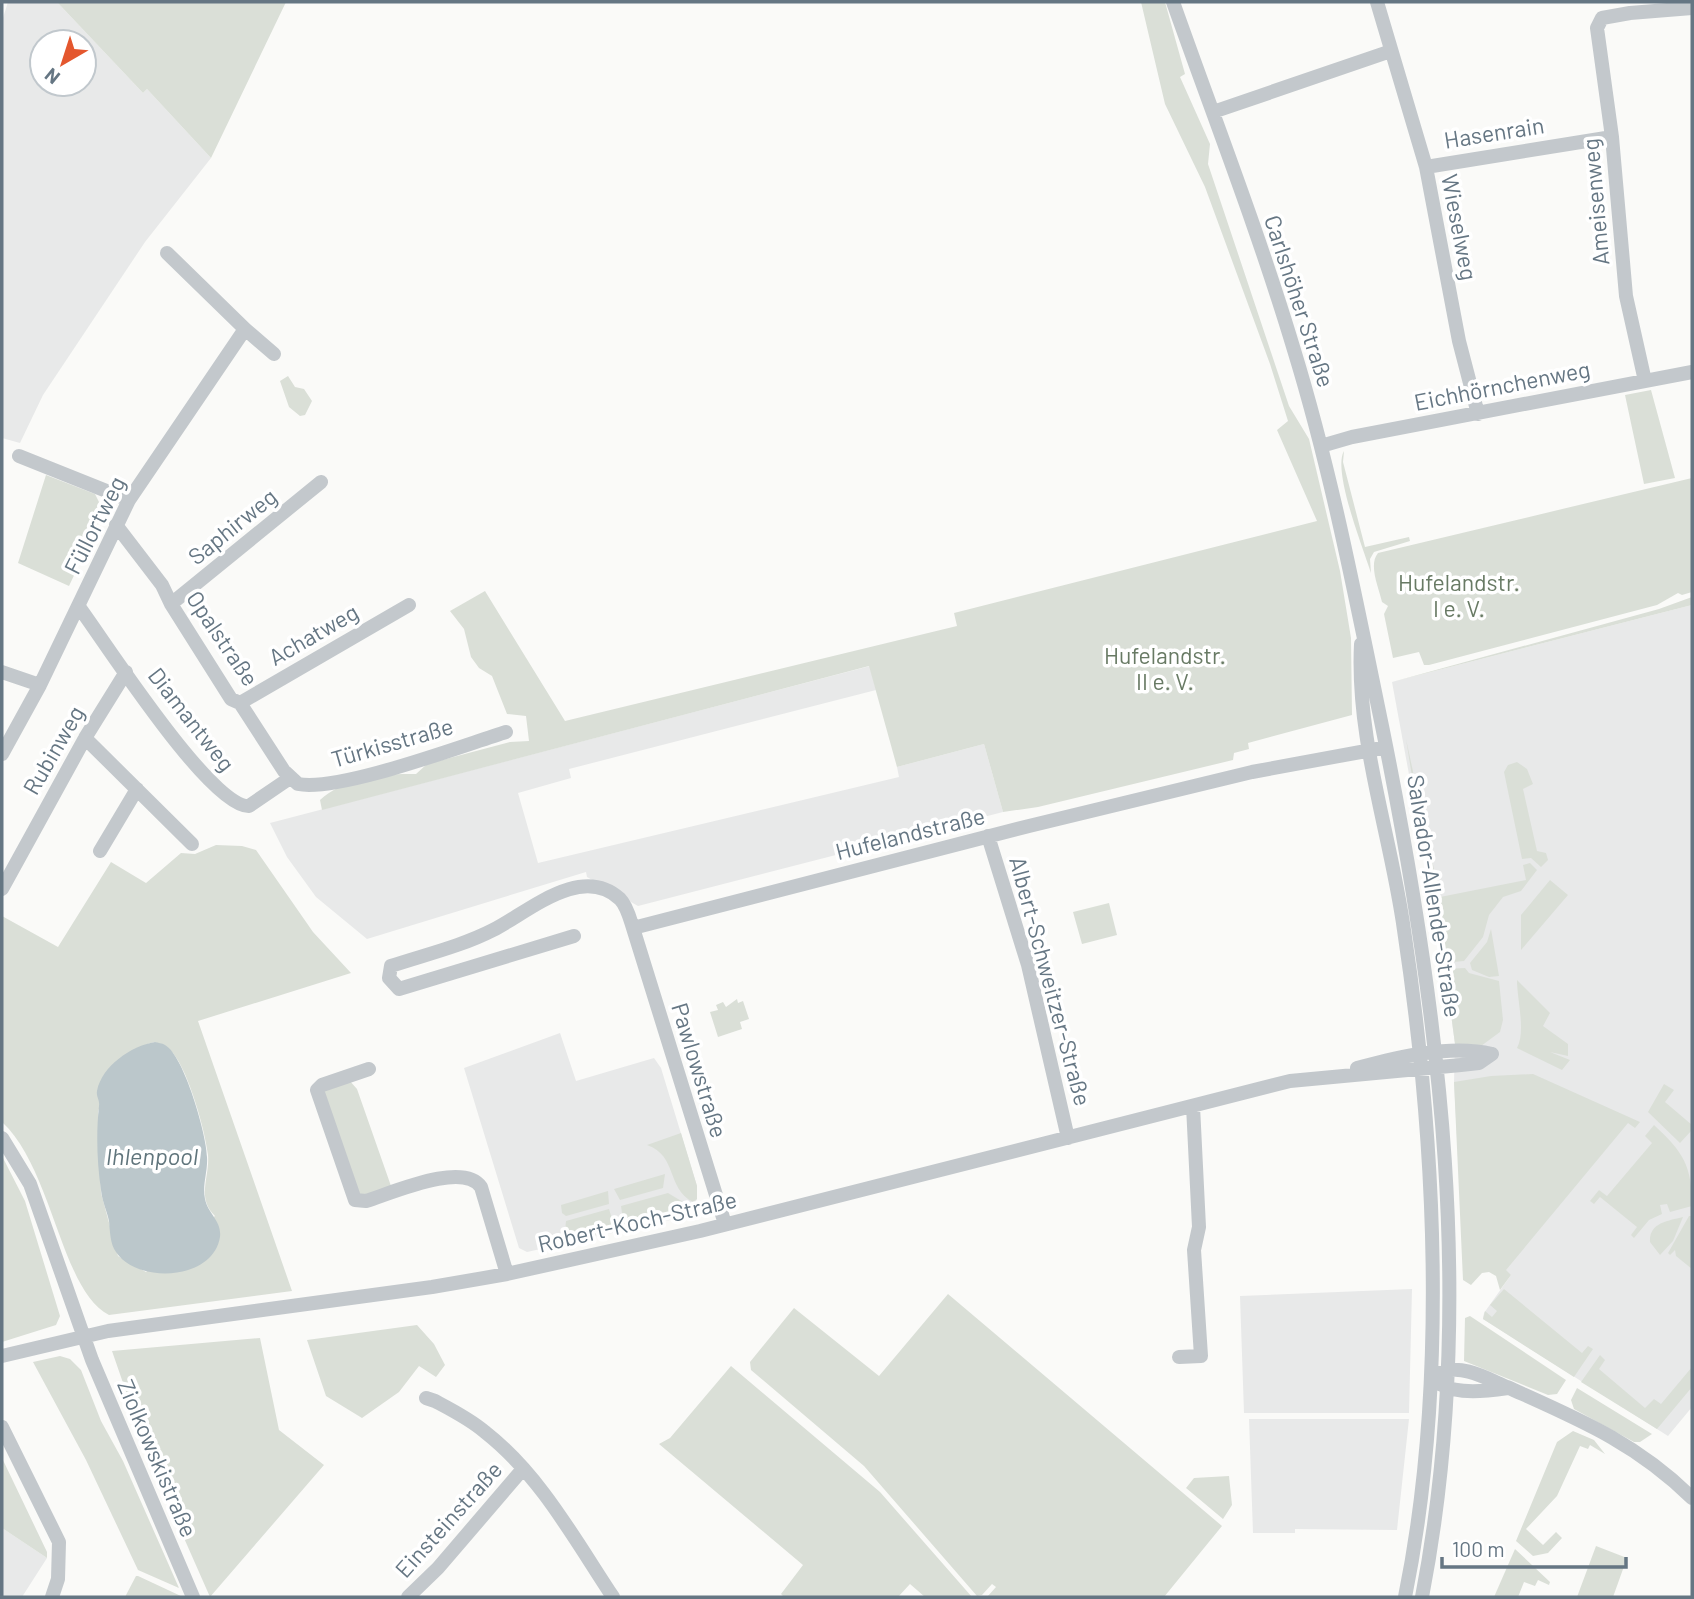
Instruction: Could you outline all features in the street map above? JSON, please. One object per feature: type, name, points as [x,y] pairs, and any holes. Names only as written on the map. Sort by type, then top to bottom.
[{"type":"street","name":"Carlshöher Straße","points":[[1173,2],[1294,349],[1321,446],[1361,621]]},
{"type":"street","name":"Wieselweg","points":[[1377,2],[1426,167],[1459,341],[1478,414]]},
{"type":"street","name":"Ameisenweg","points":[[1645,381],[1626,296],[1612,136],[1597,29],[1602,18],[1692,8]]},
{"type":"street","points":[[1213,112],[1391,51]]},
{"type":"street","name":"Hasenrain","points":[[1426,167],[1612,136]]},
{"type":"street","points":[[167,253],[274,354]]},
{"type":"street","name":"Füllortweg","points":[[2,754],[79,607],[129,500],[246,328]]},
{"type":"street","name":"Eichhörnchenweg","points":[[1321,446],[1692,372]]},
{"type":"street","points":[[19,456],[129,500]]},
{"type":"street","name":"Saphirweg","points":[[171,604],[321,482]]},
{"type":"street","name":"Opalstraße","points":[[116,525],[162,585],[171,604],[231,699],[240,704],[290,778]]},
{"type":"street","name":"Achatweg","points":[[240,704],[409,605]]},
{"type":"street","name":"Diamantweg","points":[[79,607],[180,747],[235,804],[249,806],[258,802],[290,778]]},
{"type":"street","name":"Salvador-Allende-Straße","points":[[1361,621],[1421,930],[1437,1061],[1447,1211],[1446,1387],[1439,1486],[1422,1597]]},
{"type":"street","name":"Salvador-Allende-Straße","points":[[1361,621],[1361,699],[1401,907],[1420,1063],[1430,1211],[1430,1378],[1420,1507],[1405,1597]]},
{"type":"street","points":[[2,672],[40,685]]},
{"type":"street","name":"Rubinweg","points":[[2,889],[85,738],[126,672]]},
{"type":"street","name":"Türkisstraße","points":[[290,778],[298,784],[321,785],[365,775],[506,732]]},
{"type":"street","points":[[85,738],[192,844]]},
{"type":"street","points":[[1370,751],[1386,747]]},
{"type":"street","name":"Hufelandstraße","points":[[633,928],[988,836],[1252,772],[1370,751]]},
{"type":"street","points":[[100,851],[137,789]]},
{"type":"street","name":"Albert-Schweitzer-Straße","points":[[988,836],[1028,965],[1068,1138]]},
{"type":"street","points":[[574,936],[399,989],[389,978],[391,966],[491,932],[552,896],[578,887],[603,890],[620,899],[633,928]]},
{"type":"street","name":"Pawlowstraße","points":[[633,928],[725,1224]]},
{"type":"street","points":[[491,932],[499,957]]},
{"type":"street","name":"Robert-Koch-Straße","points":[[2,1356],[83,1336],[196,1317],[409,1290],[507,1273],[725,1224],[1290,1081],[1328,1076],[1396,1058],[1420,1063]]},
{"type":"street","points":[[1420,1063],[1437,1061]]},
{"type":"street","points":[[369,1069],[322,1085],[317,1090],[355,1200],[366,1201],[462,1175],[477,1182],[507,1273]]},
{"type":"street","points":[[1179,1357],[1200,1356],[1194,1250],[1199,1227],[1193,1106]]},
{"type":"street","name":"Ziolkowskistraße","points":[[2,1138],[30,1184],[83,1336],[193,1597]]},
{"type":"street","points":[[1430,1378],[1446,1370],[1488,1377],[1578,1417],[1643,1456],[1692,1498]]},
{"type":"street","points":[[1430,1378],[1446,1387],[1485,1391],[1508,1388]]},
{"type":"street","points":[[426,1398],[486,1433],[522,1470],[548,1498],[613,1597]]},
{"type":"street","points":[[2,1427],[59,1542],[58,1579],[52,1597]]},
{"type":"street","name":"Einsteinstraße","points":[[408,1597],[438,1568],[522,1470]]},
{"type":"shaded area","points":[[8,2],[57,2],[82,28],[28,28],[28,98],[98,98],[98,45],[143,93],[147,89],[211,158],[145,242],[43,395],[20,443],[2,438],[2,21]]},
{"type":"shaded area","points":[[1692,605],[1692,1407],[1668,1436],[1483,1319],[1484,1313],[1511,1275],[1464,1267],[1454,1082],[1455,1044],[1445,970],[1392,682]]},
{"type":"shaded area","points":[[870,666],[876,690],[569,769],[571,778],[518,793],[538,863],[899,777],[897,767],[984,744],[1003,812],[638,906],[587,877],[586,872],[367,939],[316,897],[287,857],[270,823]]},
{"type":"shaded area","points":[[560,1033],[576,1081],[654,1058],[661,1068],[697,1186],[697,1199],[688,1216],[527,1252],[519,1248],[464,1068]]},
{"type":"shaded area","points":[[1412,1289],[1409,1413],[1244,1413],[1240,1296]]},
{"type":"shaded area","points":[[1249,1419],[1409,1419],[1397,1530],[1295,1529],[1295,1533],[1253,1533]]},
{"type":"shaded area","points":[[2,1528],[47,1558],[22,1597],[2,1597]]},
{"type":"green space","points":[[57,2],[286,2],[211,158],[147,89],[143,93],[98,45],[98,28],[82,28]]},
{"type":"green space","name":"Hufelandstr. II e. V.","points":[[1141,2],[1165,2],[1185,74],[1180,77],[1210,144],[1208,164],[1289,406],[1309,439],[1340,571],[1351,638],[1352,715],[1248,743],[1249,749],[1234,753],[1233,760],[1038,807],[1003,812],[984,744],[897,767],[869,666],[322,810],[320,800],[352,782],[378,776],[416,774],[427,764],[510,742],[529,741],[526,716],[507,714],[492,676],[479,668],[471,657],[464,629],[450,611],[485,591],[565,721],[957,626],[954,613],[1317,521],[1277,430],[1288,421],[1270,364],[1205,187],[1165,104]]},
{"type":"green space","points":[[288,376],[295,387],[304,389],[312,401],[305,415],[300,416],[289,407],[280,381]]},
{"type":"green space","points":[[1651,390],[1675,478],[1644,484],[1625,395]]},
{"type":"green space","points":[[1344,451],[1343,462],[1365,547],[1409,537],[1410,541],[1374,552],[1370,559],[1371,573],[1345,492],[1341,461]]},
{"type":"green space","points":[[46,475],[95,494],[104,512],[69,586],[18,563]]},
{"type":"green space","name":"Hufelandstr. I e. V.","points":[[1692,478],[1692,592],[1682,595],[1678,593],[1657,605],[1429,665],[1424,665],[1419,652],[1393,658],[1384,614],[1388,606],[1382,602],[1374,570],[1378,553]]},
{"type":"green space","points":[[1692,597],[1692,605],[1392,682],[1659,609]]},
{"type":"green space","points":[[1406,739],[1440,897],[1526,880],[1523,865],[1530,863],[1537,870],[1521,891],[1503,897],[1489,915],[1483,937],[1464,961],[1442,963]]},
{"type":"green space","points":[[1517,762],[1527,769],[1533,784],[1523,789],[1537,851],[1546,853],[1548,860],[1541,867],[1531,858],[1522,859],[1504,772],[1508,765]]},
{"type":"green space","points":[[216,845],[242,846],[256,850],[313,932],[351,973],[198,1021],[292,1291],[109,1315],[93,1302],[79,1281],[33,1169],[19,1143],[2,1122],[2,916],[58,947],[111,862],[146,883],[181,853],[195,854]],"holes":[[[155,1042],[171,1051],[179,1062],[195,1102],[208,1155],[206,1202],[215,1216],[146,1272],[118,1256],[101,1193],[98,1112],[111,1079],[125,1059]]]},
{"type":"green space","points":[[1550,880],[1568,895],[1521,950],[1521,915]]},
{"type":"green space","points":[[1109,903],[1117,935],[1082,944],[1073,912]]},
{"type":"green space","points":[[1491,929],[1499,976],[1489,977],[1472,970],[1470,963],[1487,942]]},
{"type":"green space","points":[[1465,968],[1469,973],[1499,981],[1503,1020],[1500,1032],[1481,1046],[1455,1044],[1445,969]]},
{"type":"green space","points":[[1517,980],[1550,1013],[1543,1026],[1568,1044],[1568,1056],[1550,1052],[1570,1060],[1562,1070],[1517,1048],[1521,1024]]},
{"type":"green space","points":[[737,999],[738,1003],[743,1001],[749,1019],[740,1022],[742,1029],[718,1037],[710,1012],[718,1010],[716,1005],[723,1002],[726,1007]]},
{"type":"green space","points":[[1533,1074],[1640,1122],[1635,1128],[1628,1123],[1506,1270],[1511,1275],[1500,1290],[1496,1276],[1489,1272],[1482,1273],[1471,1285],[1463,1280],[1454,1082],[1491,1076]]},
{"type":"green space","points":[[349,1080],[357,1089],[391,1186],[390,1190],[360,1196],[323,1091]]},
{"type":"green space","points":[[1664,1084],[1674,1090],[1665,1102],[1692,1125],[1692,1130],[1680,1143],[1648,1112]]},
{"type":"green space","points":[[1654,1125],[1684,1160],[1690,1180],[1692,1206],[1670,1212],[1667,1204],[1660,1205],[1662,1214],[1649,1220],[1634,1238],[1631,1235],[1637,1227],[1600,1197],[1594,1204],[1590,1201],[1599,1190],[1607,1196],[1652,1143],[1645,1136]]},
{"type":"green space","points":[[681,1133],[697,1186],[697,1199],[693,1202],[679,1189],[663,1157],[647,1145]]},
{"type":"green space","points":[[2,1156],[25,1201],[60,1316],[56,1325],[2,1342]]},
{"type":"green space","points":[[665,1174],[663,1188],[620,1200],[614,1189]]},
{"type":"green space","points":[[608,1191],[609,1204],[566,1216],[562,1213],[561,1205]]},
{"type":"green space","points":[[668,1193],[683,1202],[690,1213],[688,1216],[624,1227],[621,1206]]},
{"type":"green space","points":[[609,1209],[616,1232],[564,1241],[566,1221]]},
{"type":"green space","points":[[1689,1216],[1692,1216],[1692,1269],[1676,1256],[1675,1250],[1670,1255],[1668,1253]]},
{"type":"green space","points":[[1683,1217],[1673,1241],[1660,1255],[1650,1242],[1652,1231],[1660,1224]]},
{"type":"green space","points":[[1504,1289],[1582,1353],[1588,1346],[1593,1349],[1574,1377],[1483,1319],[1485,1311],[1492,1317],[1497,1311],[1490,1305]]},
{"type":"green space","points":[[948,1294],[1222,1526],[1164,1597],[987,1597],[996,1587],[992,1584],[982,1595],[977,1596],[864,1466],[751,1370],[750,1362],[794,1308],[879,1376]]},
{"type":"green space","points":[[1470,1316],[1566,1380],[1557,1394],[1548,1395],[1464,1361],[1465,1318]]},
{"type":"green space","points":[[417,1325],[434,1344],[445,1365],[436,1377],[419,1366],[399,1392],[362,1418],[326,1396],[307,1340]]},
{"type":"green space","points":[[260,1338],[279,1430],[324,1465],[210,1597],[150,1461],[112,1351]]},
{"type":"green space","points":[[1600,1355],[1605,1360],[1599,1369],[1645,1408],[1654,1399],[1661,1404],[1692,1367],[1692,1387],[1657,1429],[1581,1382]]},
{"type":"green space","points":[[60,1356],[70,1359],[81,1370],[101,1421],[123,1461],[179,1588],[138,1570],[86,1460],[33,1362]]},
{"type":"green space","points":[[731,1366],[880,1492],[972,1597],[925,1597],[910,1584],[898,1597],[784,1597],[781,1594],[803,1565],[659,1444],[670,1438]]},
{"type":"green space","points":[[1577,1388],[1652,1434],[1640,1442],[1634,1442],[1574,1409],[1571,1400]]},
{"type":"green space","points":[[1573,1431],[1594,1440],[1605,1454],[1590,1445],[1588,1449],[1580,1446],[1557,1496],[1526,1529],[1543,1545],[1556,1532],[1562,1538],[1548,1553],[1533,1556],[1516,1541],[1557,1442]]},
{"type":"green space","points":[[2,1458],[47,1552],[47,1558],[2,1528]]},
{"type":"green space","points":[[1229,1476],[1232,1505],[1223,1519],[1186,1488],[1194,1478]]},
{"type":"green space","points":[[1596,1546],[1627,1558],[1613,1597],[1577,1597]]},
{"type":"green space","points":[[1515,1549],[1550,1582],[1549,1585],[1538,1580],[1535,1586],[1524,1582],[1518,1597],[1494,1597]]},
{"type":"green space","points":[[138,1576],[183,1597],[125,1597]]},
{"type":"water","name":"Ihlenpool","points":[[155,1042],[165,1045],[172,1052],[187,1079],[206,1147],[205,1199],[220,1231],[214,1252],[204,1262],[190,1270],[173,1273],[140,1269],[126,1262],[116,1252],[111,1241],[99,1169],[97,1093],[100,1082],[111,1066],[127,1053]]}]
